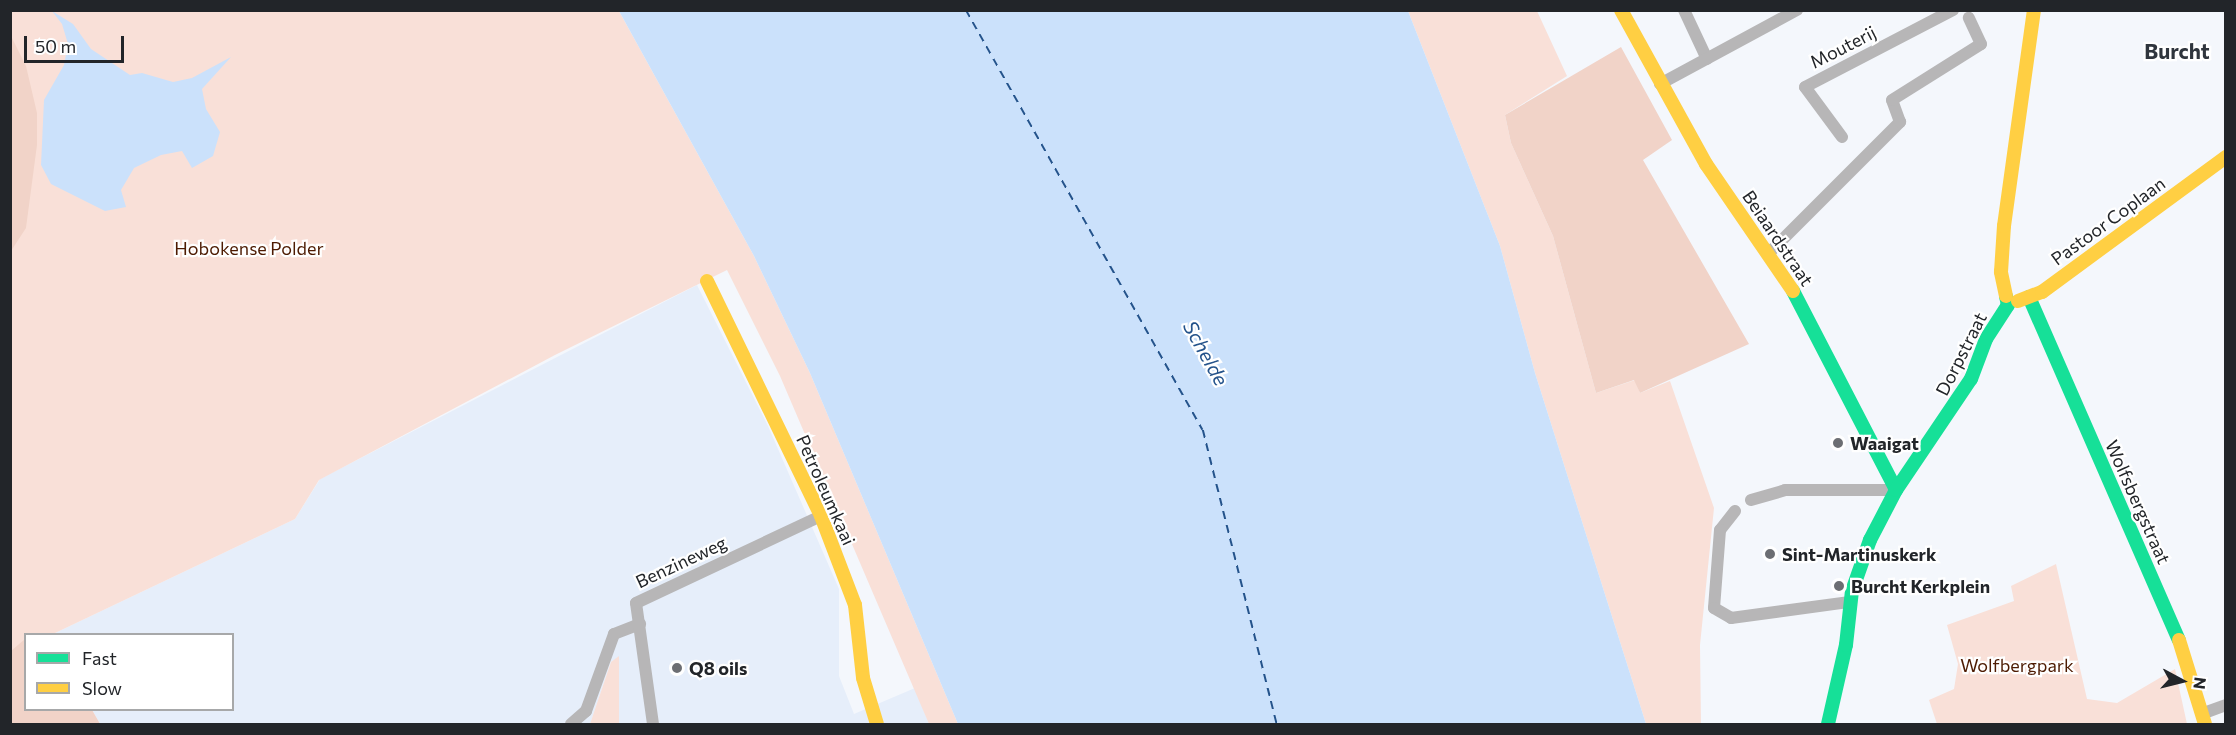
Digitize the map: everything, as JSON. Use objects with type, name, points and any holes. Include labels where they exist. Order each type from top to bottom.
[{"type":"street","name":"Beiaardstraat","points":[[1621,10],[1706,164],[1809,316],[1896,490]]},
{"type":"street","points":[[1684,10],[1707,59]]},
{"type":"street","points":[[1660,84],[1797,10]]},
{"type":"street","name":"Mouterij","points":[[1842,137],[1805,87],[1953,10]]},
{"type":"street","name":"Dorpstraat","points":[[1828,724],[1846,645],[1850,602],[1870,540],[1896,490],[1971,379],[1986,339],[2008,305],[2001,272],[2004,225],[2034,10]]},
{"type":"street","points":[[1768,254],[1900,122],[1892,99],[1981,44],[1969,18]]},
{"type":"street","name":"Pastoor Coplaan","points":[[2008,305],[2042,292],[2226,157]]},
{"type":"street","name":"Petroleumkaai","points":[[707,281],[821,516],[855,604],[863,678],[877,724]]},
{"type":"street","name":"Wolfsbergstraat","points":[[2029,297],[2169,618],[2204,719]]},
{"type":"street","points":[[1751,500],[1785,490],[1896,490]]},
{"type":"street","points":[[1735,511],[1720,530],[1714,608],[1731,618],[1850,602]]},
{"type":"street","name":"Benzineweg","points":[[653,724],[636,603],[821,516]]},
{"type":"street","points":[[571,724],[586,711],[614,634],[640,624]]},
{"type":"street","points":[[2204,719],[2226,705]]},
{"type":"shaded area","points":[[10,34],[26,66],[37,113],[37,145],[26,228],[11,251]]},
{"type":"shaded area","points":[[1621,47],[1672,140],[1643,160],[1749,344],[1640,393],[1634,380],[1596,393],[1553,236],[1511,143],[1505,115]]},
{"type":"shaded area","points":[[697,285],[768,426],[839,589],[839,676],[854,714],[915,688],[929,724],[619,724],[619,657],[611,662],[590,724],[100,724],[93,711],[234,711],[234,633],[55,633],[295,519],[320,479]]},
{"type":"shaded area","points":[[24,640],[24,711],[93,711],[100,724],[11,724],[11,651]]},
{"type":"green space","name":"Hobokense Polder","points":[[10,11],[619,11],[754,256],[810,373],[958,724],[929,724],[780,376],[727,270],[555,355],[319,480],[295,519],[55,633],[24,633],[24,711],[93,711],[100,724],[11,724]]},
{"type":"green space","points":[[1408,11],[1537,11],[1567,76],[1505,115],[1511,143],[1553,236],[1596,393],[1635,380],[1640,393],[1670,381],[1714,508],[1700,645],[1701,724],[1646,724],[1535,373],[1500,246]]},
{"type":"green space","name":"Wolfbergpark","points":[[2056,564],[2087,699],[2117,703],[2175,669],[2187,724],[1937,724],[1929,700],[1954,689],[1958,664],[1947,625],[2014,601],[2011,586]]},
{"type":"green space","points":[[619,656],[619,724],[590,724],[611,662]]},
{"type":"water","points":[[52,11],[73,24],[91,49],[130,75],[142,73],[173,82],[192,78],[231,57],[202,89],[206,109],[220,132],[213,156],[192,168],[182,151],[161,155],[134,168],[121,190],[126,207],[105,211],[51,184],[41,165],[44,100],[64,65],[68,44],[62,24]]},
{"type":"water","name":"Schelde","points":[[619,11],[1408,11],[1500,246],[1535,373],[1646,724],[958,724],[810,373],[754,256]]},
{"type":"ferry route","points":[[966,10],[1203,430],[1277,724]]},
{"type":"traffic: fast","points":[[1793,291],[1896,490]]},
{"type":"traffic: fast","points":[[1828,724],[1846,645],[1852,591],[1870,540],[1896,490],[1971,379],[1986,339],[2008,305],[2006,296]]},
{"type":"traffic: fast","points":[[2029,297],[2179,640]]},
{"type":"traffic: slow","points":[[1621,10],[1706,164],[1793,291]]},
{"type":"traffic: slow","points":[[2006,296],[2001,272],[2004,226],[2034,10]]},
{"type":"traffic: slow","points":[[2018,301],[2042,292],[2226,157]]},
{"type":"traffic: slow","points":[[707,281],[821,516],[855,605],[863,678],[877,724]]},
{"type":"traffic: slow","points":[[2179,640],[2205,724]]},
{"type":"place","name":"Waaigat","points":[[1838,443]]},
{"type":"place","name":"Sint-Martinuskerk","points":[[1770,554]]},
{"type":"place","name":"Burcht Kerkplein","points":[[1839,586]]},
{"type":"place","name":"Q8 oils","points":[[677,668]]},
{"type":"district","name":"Burcht","points":[[2177,51]]}]
